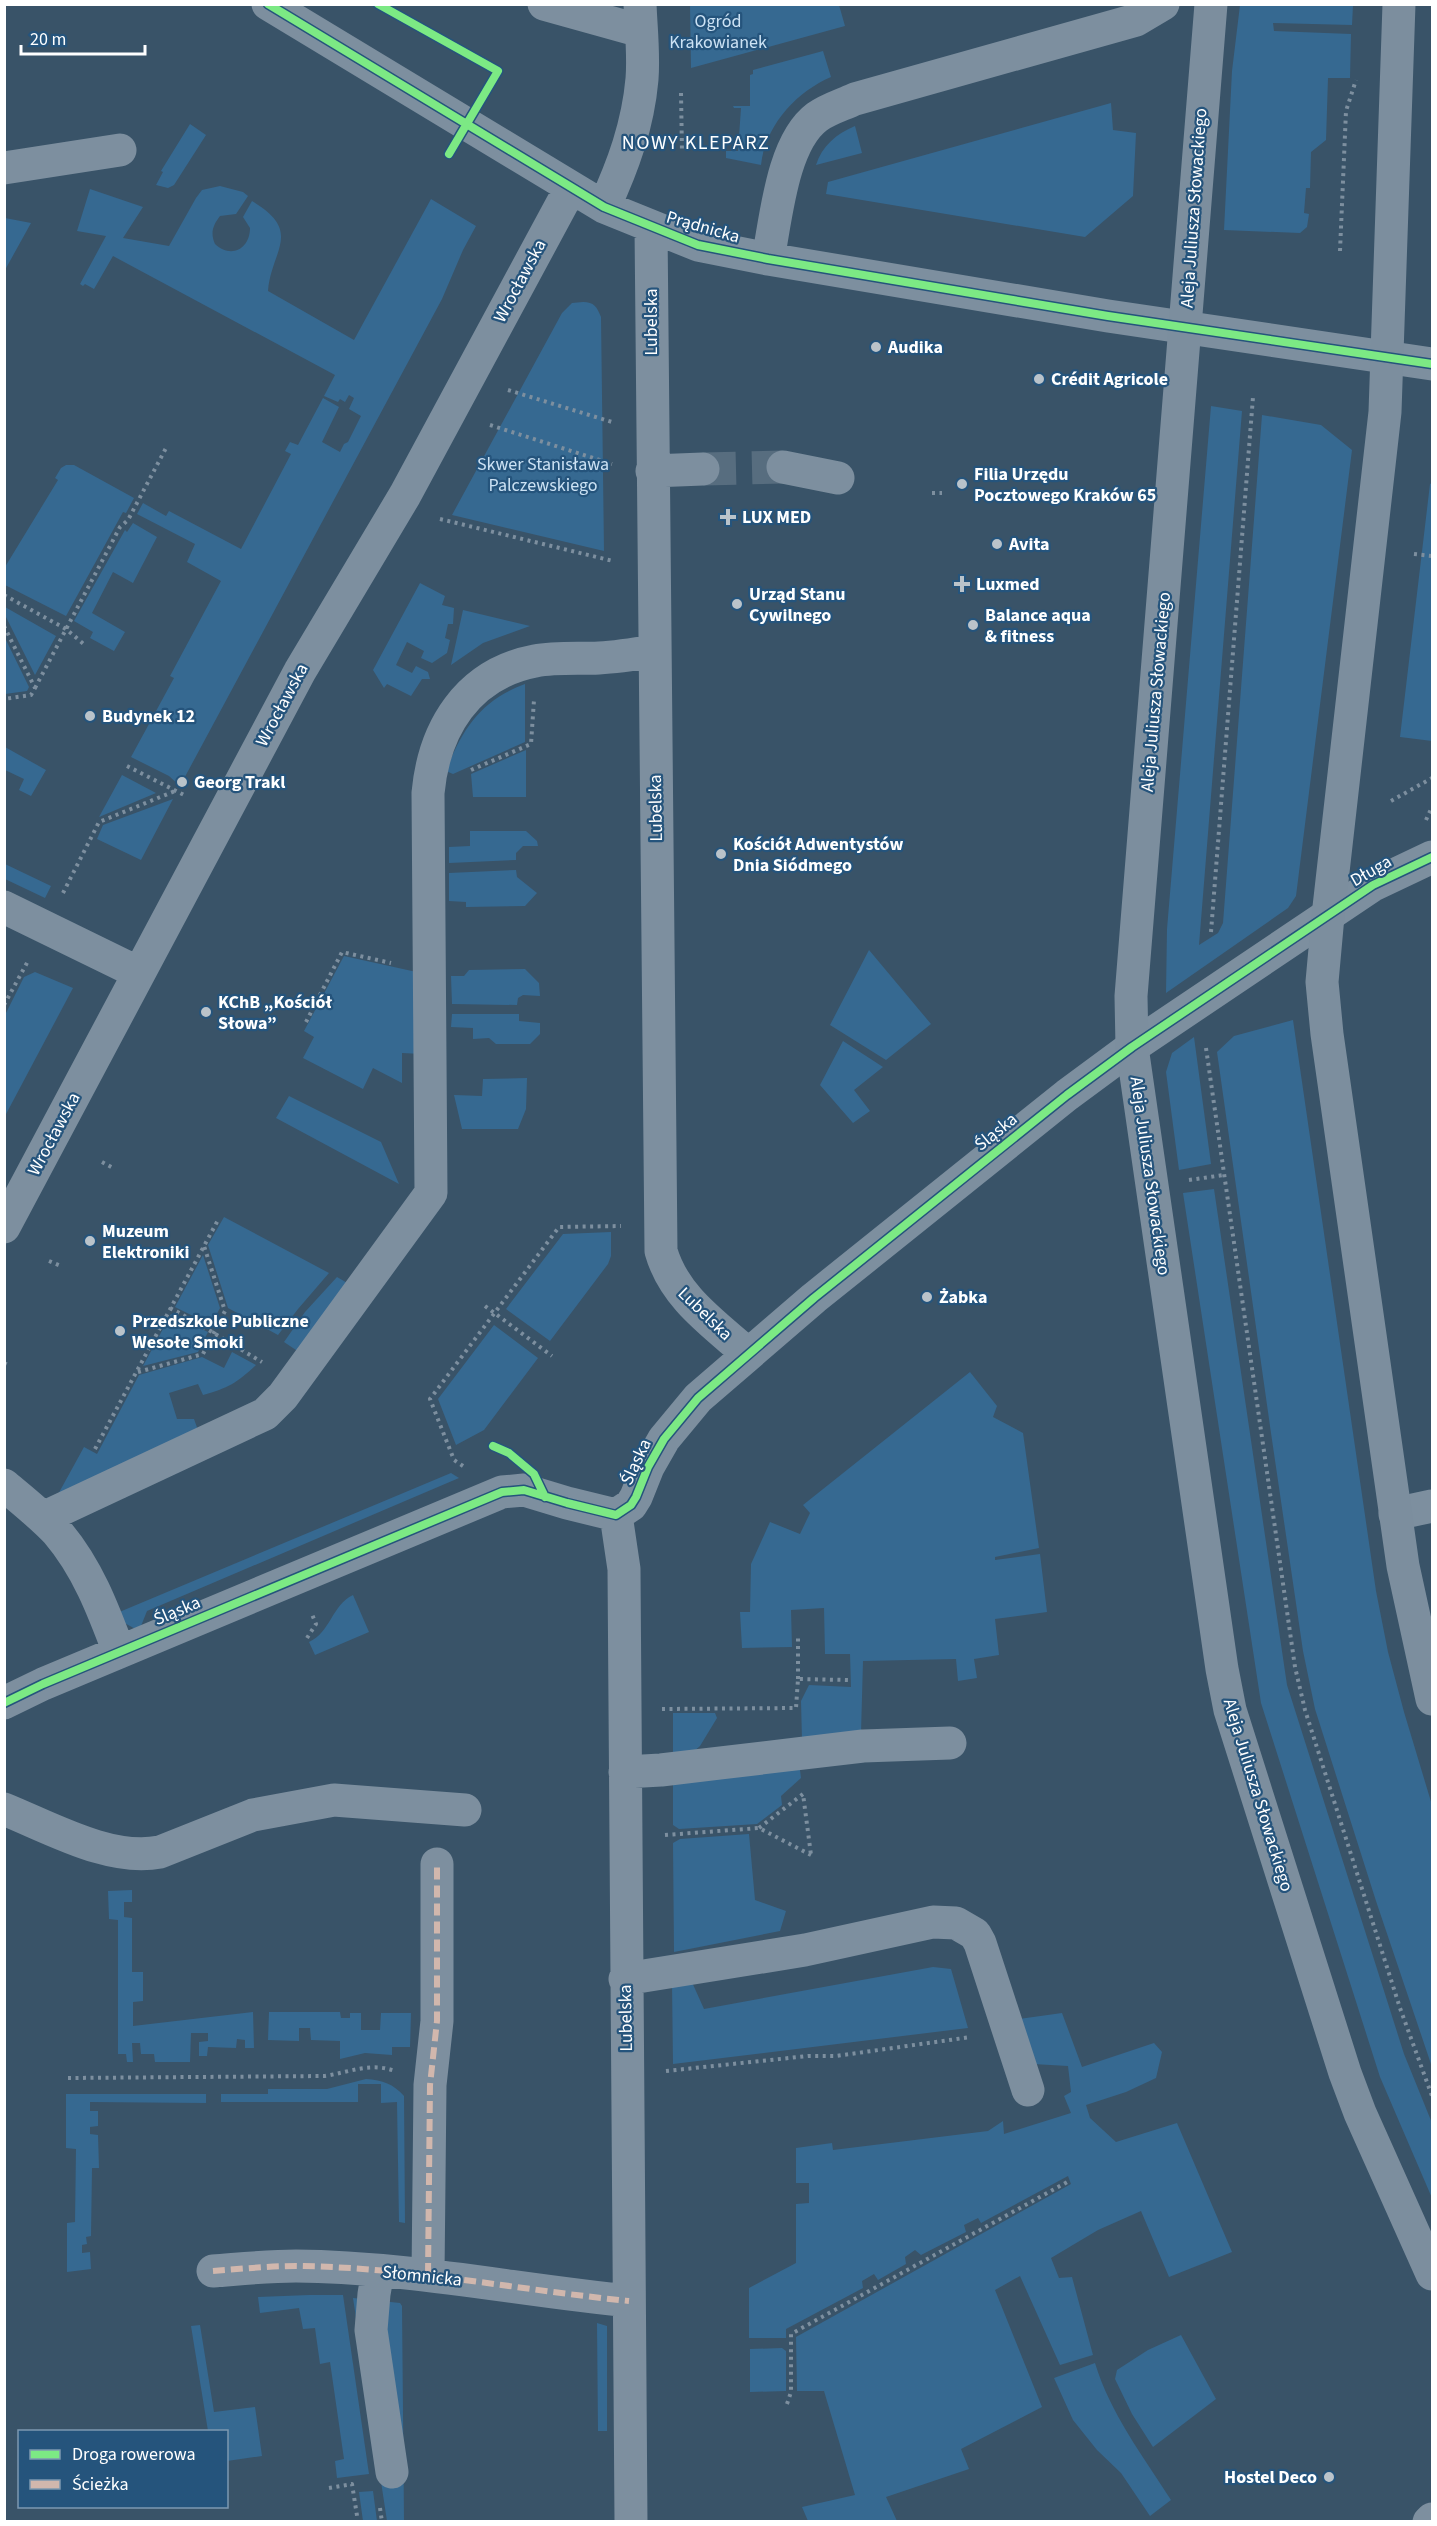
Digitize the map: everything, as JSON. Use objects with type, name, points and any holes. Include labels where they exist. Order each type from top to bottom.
[{"type":"main road","name":"Aleja Juliusza Słowackiego","points":[[1211,4],[1131,996],[1132,1047],[1220,1657],[1230,1710],[1345,2073],[1360,2113],[1432,2274]]},
{"type":"main road","points":[[1399,4],[1383,432],[1328,916],[1323,982],[1324,1004],[1395,1514],[1403,1566],[1432,1699]]},
{"type":"street","points":[[544,4],[641,18],[642,77],[633,134],[622,169],[604,207]]},
{"type":"street","points":[[768,259],[792,153],[802,133],[817,117],[855,99],[1136,20],[1163,4]]},
{"type":"street","name":"Prądnicka","points":[[281,8],[570,189],[604,207],[698,245],[768,259],[1185,328],[1387,357]]},
{"type":"street","points":[[4,168],[120,150]]},
{"type":"street","name":"Wrocławska","points":[[4,1227],[300,671],[405,495],[570,189]]},
{"type":"street","name":"Lubelska","points":[[651,227],[661,1251],[667,1271],[682,1294],[748,1354]]},
{"type":"street","points":[[1387,357],[1432,364]]},
{"type":"street","points":[[783,467],[838,478]]},
{"type":"street","points":[[652,471],[703,469]]},
{"type":"street","points":[[43,1518],[265,1414],[294,1381],[431,1193],[429,778],[436,748],[459,706],[488,682],[520,665],[546,660],[614,657],[654,651]]},
{"type":"street","name":"Długa","points":[[1132,1047],[1373,885],[1432,857]]},
{"type":"street","points":[[4,908],[139,973]]},
{"type":"street","name":"Śląska","points":[[4,1703],[119,1652],[502,1492],[524,1490],[616,1515],[631,1505],[656,1452],[675,1424],[698,1398],[748,1354],[1067,1095],[1132,1047]]},
{"type":"street","points":[[4,1485],[57,1533],[86,1574],[96,1592],[119,1652]]},
{"type":"street","points":[[1395,1514],[1432,1506]]},
{"type":"street","name":"Lubelska","points":[[616,1515],[624,1569],[630,2522]]},
{"type":"street","points":[[625,1772],[661,1770],[863,1746],[950,1743]]},
{"type":"street","points":[[4,1809],[116,1852],[146,1855],[160,1852],[253,1815],[334,1800],[465,1810]]},
{"type":"street","points":[[428,2275],[430,2085],[437,2021],[436,1864]]},
{"type":"street","points":[[625,1979],[805,1950],[946,1920],[967,1927],[980,1942],[1028,2090]]},
{"type":"street","name":"Słomnicka","points":[[213,2271],[295,2266],[378,2271],[428,2275],[629,2301]]},
{"type":"street","points":[[378,2271],[371,2330],[392,2472]]},
{"type":"path","points":[[1340,251],[1346,111],[1357,78]]},
{"type":"path","points":[[508,390],[612,422]]},
{"type":"path","points":[[1211,932],[1253,397]]},
{"type":"path","points":[[490,426],[612,464]]},
{"type":"path","points":[[4,699],[31,695],[120,527],[128,520],[166,448]]},
{"type":"path","points":[[932,494],[942,493]]},
{"type":"path","points":[[440,519],[614,561]]},
{"type":"path","points":[[1413,554],[1432,556]]},
{"type":"path","points":[[4,595],[66,628],[86,646]]},
{"type":"path","points":[[4,626],[34,689],[39,694]]},
{"type":"path","points":[[461,775],[531,744],[534,697]]},
{"type":"path","points":[[127,766],[184,795]]},
{"type":"path","points":[[1391,801],[1432,778]]},
{"type":"path","points":[[59,900],[99,822],[175,790]]},
{"type":"path","points":[[306,1022],[342,952],[430,971]]},
{"type":"path","points":[[4,1005],[31,955]]},
{"type":"path","points":[[1206,1048],[1294,1667],[1305,1710],[1396,1997],[1432,2096]]},
{"type":"path","points":[[102,1162],[113,1168]]},
{"type":"path","points":[[1181,1182],[1224,1175]]},
{"type":"path","points":[[95,1449],[218,1220]]},
{"type":"path","points":[[468,1469],[454,1460],[430,1399],[560,1227],[621,1226]]},
{"type":"path","points":[[136,1372],[203,1354],[225,1311],[204,1245]]},
{"type":"path","points":[[49,1261],[61,1266]]},
{"type":"path","points":[[485,1306],[552,1356]]},
{"type":"path","points":[[170,1308],[294,1381]]},
{"type":"path","points":[[307,1638],[316,1624],[314,1619]]},
{"type":"path","points":[[662,1708],[796,1708],[798,1635]]},
{"type":"path","points":[[798,1678],[848,1680]]},
{"type":"path","points":[[661,1835],[759,1828],[811,1855],[803,1794],[759,1828]]},
{"type":"path","points":[[662,2072],[808,2056],[836,2056],[1009,2032]]},
{"type":"path","points":[[68,2078],[325,2076],[356,2068],[374,2067],[387,2068],[430,2085]]},
{"type":"path","points":[[787,2404],[791,2392],[791,2334],[1069,2181]]},
{"type":"path","points":[[329,2488],[352,2484],[358,2522]]},
{"type":"green space","name":"Ogród Krakowianek","points":[[690,5],[839,5],[845,26],[691,68]]},
{"type":"green space","points":[[1240,5],[1353,5],[1352,25],[1273,23],[1274,31],[1351,34],[1350,78],[1328,78],[1326,140],[1311,152],[1310,188],[1306,188],[1304,213],[1309,214],[1307,227],[1300,233],[1224,230],[1232,71]]},
{"type":"green space","points":[[823,51],[831,77],[818,83],[784,112],[769,137],[761,165],[726,158],[726,151],[738,151],[741,108],[733,106],[750,106],[750,75],[753,74],[753,70]]},
{"type":"green space","points":[[1111,103],[1113,130],[1136,133],[1133,196],[1085,237],[826,194],[828,182]]},
{"type":"green space","points":[[190,124],[206,135],[174,185],[168,188],[156,185],[163,172],[161,171]]},
{"type":"green space","points":[[855,126],[862,153],[816,165],[822,152],[831,141]]},
{"type":"green space","points":[[220,186],[243,192],[248,196],[236,214],[220,216],[214,226],[215,244],[227,251],[243,246],[247,241],[250,228],[243,217],[252,201],[268,212],[277,222],[281,232],[281,242],[268,291],[354,340],[431,199],[476,226],[442,299],[180,786],[169,776],[131,757],[174,678],[170,676],[221,581],[187,562],[195,544],[137,514],[143,503],[166,516],[169,511],[241,549],[291,454],[285,451],[290,442],[298,445],[323,398],[339,407],[322,442],[340,452],[344,444],[348,442],[361,416],[349,409],[354,398],[349,395],[345,402],[340,399],[338,402],[324,396],[335,375],[113,256],[94,289],[80,284],[106,236],[77,231],[90,189],[143,207],[123,238],[169,246],[202,190]]},
{"type":"green space","points":[[5,218],[31,223],[5,270],[4,269]]},
{"type":"green space","name":"Skwer Stanisława Palczewskiego","points":[[583,302],[595,306],[601,317],[604,551],[452,515],[562,313],[572,303]]},
{"type":"green space","points":[[1211,406],[1242,411],[1199,945],[1218,933],[1223,923],[1262,415],[1321,425],[1352,450],[1296,896],[1288,908],[1166,993],[1167,929]]},
{"type":"green space","points":[[74,465],[134,498],[126,513],[123,512],[66,616],[5,585],[5,567],[58,480],[55,478],[61,468]]},
{"type":"green space","points":[[1432,483],[1432,741],[1400,737],[1430,484]]},
{"type":"green space","points":[[133,523],[157,537],[133,583],[113,572],[92,613],[125,632],[114,651],[90,638],[93,632],[74,621],[125,530],[127,532]]},
{"type":"green space","points":[[420,583],[445,596],[442,605],[454,608],[453,624],[448,624],[445,638],[450,640],[447,653],[432,663],[421,658],[424,651],[407,642],[396,665],[412,673],[416,666],[428,672],[430,679],[422,679],[411,696],[387,684],[384,688],[373,670]]},
{"type":"green space","points":[[5,607],[56,636],[35,675],[5,615]]},
{"type":"green space","points":[[463,610],[530,626],[483,643],[451,665]]},
{"type":"green space","points":[[5,638],[29,687],[27,691],[5,694]]},
{"type":"green space","points":[[525,684],[525,742],[453,774],[446,771],[466,729],[475,718],[496,698]]},
{"type":"green space","points":[[5,747],[46,770],[31,796],[19,790],[24,779],[5,770]]},
{"type":"green space","points":[[526,750],[526,797],[473,797],[471,774]]},
{"type":"green space","points":[[122,775],[156,793],[99,817]]},
{"type":"green space","points":[[173,799],[141,860],[97,839],[103,825]]},
{"type":"green space","points":[[470,831],[526,831],[537,841],[538,846],[523,846],[516,853],[516,860],[449,863],[449,847],[470,846]]},
{"type":"green space","points":[[5,864],[51,886],[45,898],[5,879]]},
{"type":"green space","points":[[516,870],[517,877],[537,893],[525,906],[466,907],[466,902],[449,901],[449,873]]},
{"type":"green space","points":[[869,950],[931,1024],[886,1060],[830,1025]]},
{"type":"green space","points":[[344,956],[421,973],[422,1054],[402,1053],[402,1083],[373,1068],[363,1089],[303,1058],[314,1037],[304,1031]]},
{"type":"green space","points":[[525,969],[539,983],[540,996],[523,995],[518,998],[517,1005],[452,1004],[451,976],[464,976],[469,970]]},
{"type":"green space","points":[[35,972],[73,988],[5,1116],[5,1015],[24,977]]},
{"type":"green space","points":[[452,1014],[519,1014],[519,1021],[540,1023],[540,1034],[530,1044],[496,1044],[489,1038],[473,1039],[473,1028],[451,1027]]},
{"type":"green space","points":[[1293,1020],[1376,1591],[1388,1652],[1432,1805],[1432,2067],[1315,1709],[1303,1651],[1217,1052],[1234,1036]]},
{"type":"green space","points":[[1194,1037],[1211,1164],[1179,1170],[1166,1072],[1172,1053]]},
{"type":"green space","points":[[843,1041],[883,1067],[854,1090],[870,1111],[853,1123],[820,1085]]},
{"type":"green space","points":[[527,1078],[526,1109],[518,1129],[462,1129],[454,1095],[482,1096],[483,1079]]},
{"type":"green space","points":[[289,1096],[381,1142],[399,1184],[276,1118]]},
{"type":"green space","points":[[1214,1189],[1287,1685],[1404,2054],[1432,2123],[1432,2198],[1380,2077],[1261,1703],[1183,1193]]},
{"type":"green space","points":[[224,1217],[329,1273],[278,1335],[228,1308],[208,1245]]},
{"type":"green space","points":[[611,1232],[611,1256],[608,1264],[550,1341],[506,1309],[563,1234]]},
{"type":"green space","points":[[203,1255],[220,1308],[211,1325],[175,1307]]},
{"type":"green space","points":[[337,1277],[349,1284],[299,1352],[284,1342],[305,1312]]},
{"type":"green space","points":[[171,1314],[208,1332],[198,1352],[143,1366]]},
{"type":"green space","points":[[494,1325],[538,1358],[484,1430],[456,1445],[438,1399]]},
{"type":"green space","points":[[232,1352],[256,1365],[232,1384],[203,1395],[198,1384],[169,1393],[177,1419],[194,1419],[199,1433],[56,1498],[84,1447],[97,1454],[139,1375],[202,1357],[224,1368]]},
{"type":"green space","points":[[970,1372],[997,1406],[993,1417],[1023,1433],[1039,1548],[995,1557],[995,1560],[1040,1554],[1047,1612],[995,1619],[999,1655],[974,1659],[977,1678],[958,1681],[956,1659],[863,1661],[861,1733],[802,1740],[801,1701],[809,1685],[851,1687],[850,1654],[825,1654],[824,1608],[791,1610],[792,1647],[742,1648],[740,1612],[750,1612],[751,1564],[770,1522],[800,1534],[810,1513],[803,1505]]},
{"type":"green space","points":[[451,1473],[459,1478],[147,1611],[139,1631],[121,1621],[117,1613]]},
{"type":"green space","points":[[353,1595],[369,1632],[315,1655],[309,1642],[322,1632],[340,1605]]},
{"type":"green space","points":[[673,1713],[715,1713],[717,1718],[700,1746],[691,1754],[673,1756]]},
{"type":"green space","points":[[799,1762],[801,1778],[781,1796],[782,1805],[757,1824],[679,1829],[673,1825],[673,1780]]},
{"type":"green space","points":[[749,1834],[755,1900],[786,1911],[780,1931],[674,1952],[673,1843],[680,1839]]},
{"type":"green space","points":[[132,1890],[132,1902],[124,1902],[124,1917],[132,1918],[132,1972],[143,1972],[143,2001],[133,2002],[133,2026],[253,2012],[254,2048],[245,2048],[245,2040],[237,2039],[236,2048],[208,2047],[207,2056],[199,2056],[199,2042],[208,2041],[208,2033],[191,2033],[190,2062],[155,2062],[154,2054],[141,2054],[140,2043],[132,2043],[133,2062],[127,2062],[126,2054],[118,2054],[118,1920],[109,1919],[108,1891]]},
{"type":"green space","points":[[933,1967],[951,1969],[968,2028],[673,2064],[672,1981],[691,1980],[704,2009]]},
{"type":"green space","points":[[269,2012],[340,2012],[341,2018],[350,2018],[350,2013],[361,2013],[361,2030],[380,2030],[381,2013],[411,2013],[410,2047],[392,2047],[392,2055],[365,2053],[340,2059],[340,2041],[311,2040],[310,2028],[299,2028],[299,2041],[268,2040]]},
{"type":"green space","points":[[1062,2013],[1082,2067],[1154,2043],[1162,2052],[1156,2078],[1126,2092],[1086,2105],[1090,2118],[1116,2142],[1177,2123],[1232,2252],[1169,2277],[1141,2211],[1098,2230],[1051,2258],[1059,2278],[1072,2277],[1093,2355],[1060,2365],[1020,2276],[995,2290],[1042,2407],[961,2449],[969,2469],[886,2497],[897,2521],[808,2521],[802,2507],[855,2495],[824,2391],[797,2391],[796,2337],[1071,2184],[1068,2176],[981,2223],[978,2218],[964,2225],[966,2232],[921,2255],[915,2250],[905,2257],[906,2264],[878,2280],[874,2274],[862,2281],[863,2288],[786,2329],[786,2338],[749,2338],[749,2288],[796,2263],[796,2204],[809,2203],[809,2183],[796,2183],[796,2148],[832,2143],[833,2150],[988,2131],[1003,2121],[1004,2134],[1071,2113],[1064,2096],[1071,2092],[1068,2066],[1033,2064],[1019,2019]]},
{"type":"green space","points":[[366,2079],[387,2083],[404,2096],[405,2223],[399,2222],[397,2102],[381,2103],[381,2084],[358,2084],[358,2102],[221,2102],[221,2094],[268,2094],[268,2089],[327,2089]]},
{"type":"green space","points":[[66,2094],[206,2094],[206,2103],[90,2102],[90,2111],[98,2111],[98,2126],[90,2127],[90,2134],[98,2135],[99,2168],[92,2168],[91,2236],[86,2237],[87,2244],[82,2245],[82,2253],[90,2252],[91,2269],[67,2272],[67,2223],[75,2222],[76,2149],[66,2148]]},
{"type":"green space","points":[[343,2295],[369,2474],[337,2478],[335,2461],[344,2459],[330,2362],[320,2364],[315,2328],[303,2329],[299,2308],[260,2313],[258,2297]]},
{"type":"green space","points":[[353,2298],[400,2303],[402,2306],[404,2521],[387,2521]]},
{"type":"green space","points":[[597,2323],[607,2326],[607,2431],[598,2431]]},
{"type":"green space","points":[[200,2325],[214,2412],[255,2407],[262,2456],[228,2461],[228,2430],[208,2430],[191,2326]]},
{"type":"green space","points":[[1181,2335],[1216,2399],[1153,2447],[1132,2414],[1115,2379],[1117,2370],[1148,2350]]},
{"type":"green space","points":[[782,2348],[786,2351],[786,2391],[750,2392],[750,2349]]},
{"type":"green space","points":[[1095,2363],[1118,2417],[1171,2500],[1150,2516],[1121,2473],[1097,2450],[1073,2420],[1054,2378]]},
{"type":"green space","points":[[373,2491],[377,2521],[363,2521],[359,2492]]},
{"type":"tunnel","points":[[703,469],[783,467]]},
{"type":"marked path","points":[[428,2275],[430,2085],[437,2021],[437,1864]]},
{"type":"marked path","points":[[213,2271],[296,2266],[380,2270],[629,2301]]},
{"type":"cycle path","points":[[268,4],[604,207],[698,245],[768,259],[1108,316],[1432,364]]},
{"type":"cycle path","points":[[378,4],[498,71],[449,154]]},
{"type":"cycle path","points":[[4,1703],[43,1684],[502,1492],[524,1490],[616,1515],[631,1505],[664,1439],[698,1398],[814,1298],[1067,1095],[1132,1047],[1373,885],[1432,857]]},
{"type":"cycle path","points":[[493,1446],[509,1453],[534,1474],[545,1497]]},
{"type":"place","name":"Audika","points":[[876,347]]},
{"type":"place","name":"Crédit Agricole","points":[[1039,379]]},
{"type":"place","name":"Filia Urzędu Pocztowego Kraków 65","points":[[962,484]]},
{"type":"place","name":"LUX MED","points":[[728,517]]},
{"type":"place","name":"Avita","points":[[997,544]]},
{"type":"place","name":"Luxmed","points":[[962,584]]},
{"type":"place","name":"Urząd Stanu Cywilnego","points":[[737,604]]},
{"type":"place","name":"Balance aqua & fitness","points":[[973,625]]},
{"type":"place","name":"Budynek 12","points":[[90,716]]},
{"type":"place","name":"Georg Trakl","points":[[182,782]]},
{"type":"place","name":"Kościół Adwentystów Dnia Siódmego","points":[[721,854]]},
{"type":"place","name":"KChB „Kościół Słowa”","points":[[206,1012]]},
{"type":"place","name":"Muzeum Elektroniki","points":[[90,1241]]},
{"type":"place","name":"Żabka","points":[[927,1297]]},
{"type":"place","name":"Przedszkole Publiczne Wesołe Smoki","points":[[120,1331]]},
{"type":"place","name":"Hostel Deco","points":[[1329,2477]]},
{"type":"district","name":"NOWY KLEPARZ","points":[[696,143]]}]
